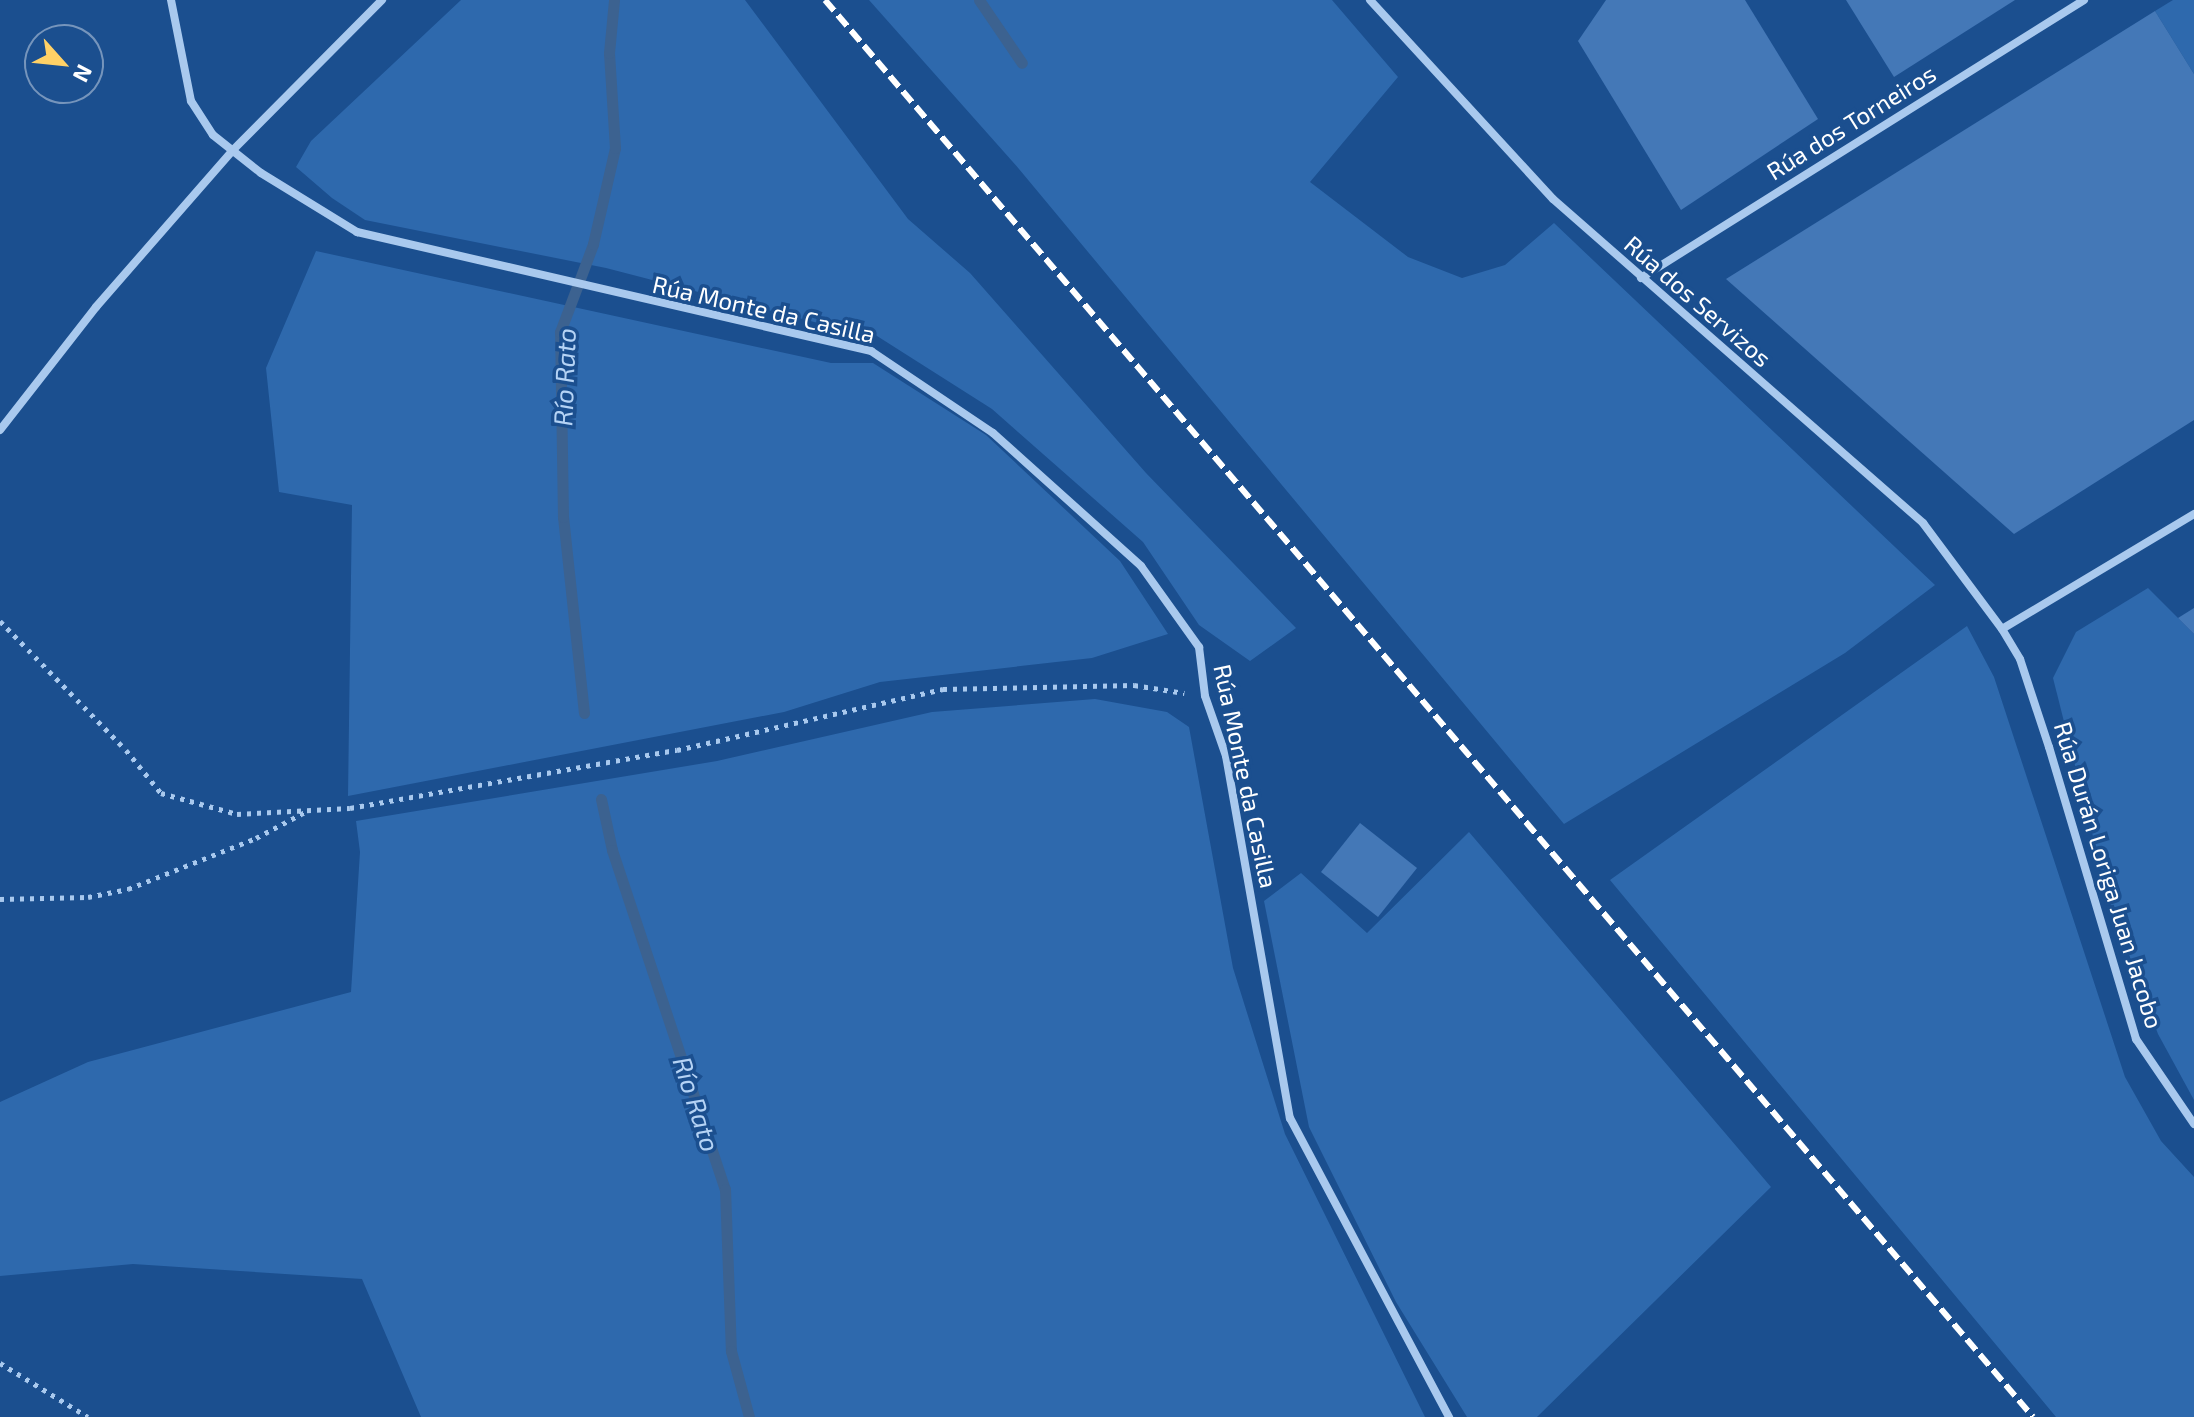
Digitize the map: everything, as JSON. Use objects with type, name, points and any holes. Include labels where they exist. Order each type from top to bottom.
[{"type":"street","name":"Rúa Monte da Casilla","points":[[171,0],[191,101],[213,135],[232,151],[357,232],[871,351],[993,433],[1141,566],[1199,647],[1205,696],[1226,756],[1290,1118],[1449,1417]]},
{"type":"street","points":[[0,430],[96,307],[232,151],[382,0]]},
{"type":"street","name":"Rúa dos Servizos","points":[[1370,0],[1512,158],[1641,278],[1923,523],[2002,629]]},
{"type":"street","name":"Rúa dos Torneiros","points":[[1641,278],[2084,0]]},
{"type":"street","points":[[2002,629],[2194,514]]},
{"type":"street","name":"Rúa Durán Loriga Juan Jacobo","points":[[2002,629],[2020,659],[2044,732],[2136,1039],[2194,1124]]},
{"type":"path","points":[[0,621],[126,750],[161,793],[237,814],[350,808],[677,750],[943,689],[1134,685],[1205,696]]},
{"type":"path","points":[[0,899],[88,897],[128,889],[256,838],[312,809]]},
{"type":"path","points":[[0,1363],[88,1417]]},
{"type":"shaded area","points":[[461,0],[745,0],[908,219],[970,273],[1146,473],[1296,628],[1250,661],[1199,625],[1143,542],[992,409],[866,329],[822,324],[606,268],[365,220],[332,198],[296,167],[311,141]]},
{"type":"shaded area","points":[[869,0],[1332,0],[1398,77],[1310,182],[1408,257],[1462,278],[1505,265],[1554,223],[1935,585],[1845,653],[1564,824],[1019,169]]},
{"type":"shaded area","points":[[2173,0],[2194,0],[2194,74],[2155,11]]},
{"type":"shaded area","points":[[316,251],[831,363],[873,363],[986,435],[1120,561],[1168,634],[1092,658],[880,682],[784,712],[348,796],[352,505],[279,492],[266,368]]},
{"type":"shaded area","points":[[2148,588],[2194,634],[2194,1100],[2158,1034],[2109,900],[2053,678],[2076,632]]},
{"type":"shaded area","points":[[1967,626],[1994,677],[2125,1077],[2161,1141],[2194,1177],[2194,1417],[2056,1417],[1610,880]]},
{"type":"shaded area","points":[[1095,699],[1167,712],[1189,727],[1233,968],[1285,1134],[1425,1417],[421,1417],[362,1279],[133,1264],[0,1276],[0,1102],[88,1062],[351,992],[360,852],[356,821],[717,761],[932,712]]},
{"type":"shaded area","points":[[1469,832],[1771,1187],[1537,1417],[1467,1417],[1396,1302],[1309,1127],[1264,901],[1301,873],[1367,933]]},
{"type":"building","points":[[1606,0],[1745,0],[1818,119],[1681,210],[1578,41]]},
{"type":"building","points":[[1846,0],[2015,0],[1894,77]]},
{"type":"building","points":[[2155,11],[2194,74],[2194,420],[2014,534],[1726,279]]},
{"type":"building","points":[[2194,608],[2194,634],[2178,618]]},
{"type":"building","points":[[1360,823],[1417,868],[1378,917],[1321,872]]},
{"type":"waterway","name":"Río Rato","points":[[584,713],[563,517],[560,332],[593,244],[615,148],[609,53],[614,0]]},
{"type":"waterway","points":[[979,0],[1022,63]]},
{"type":"waterway","name":"Río Rato","points":[[601,799],[612,850],[725,1189],[731,1351],[749,1417]]},
{"type":"railway","points":[[825,0],[2033,1417]]}]
